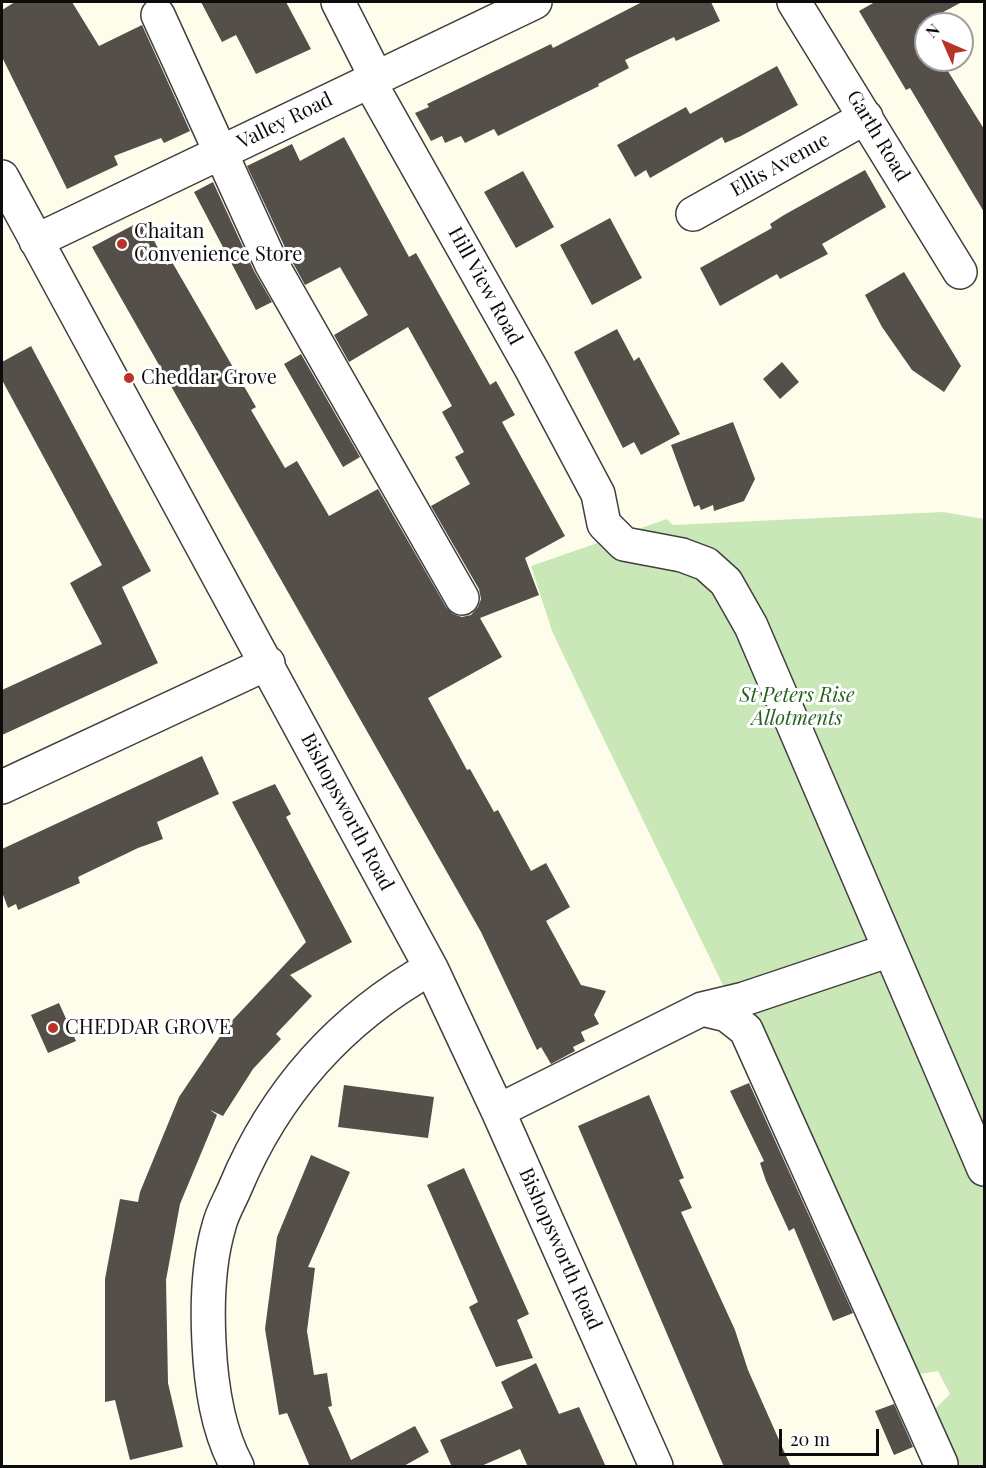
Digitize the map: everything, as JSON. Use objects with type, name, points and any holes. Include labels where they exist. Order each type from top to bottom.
[{"type":"street","name":"Hill View Road","points":[[338,2],[373,79],[598,494],[604,524],[624,544],[682,555],[706,564],[726,582],[751,626],[984,1169]]},
{"type":"street","name":"Valley Road","points":[[36,241],[535,2]]},
{"type":"street","name":"Garth Road","points":[[794,2],[960,272]]},
{"type":"street","points":[[158,15],[271,263],[462,598]]},
{"type":"street","name":"Ellis Avenue","points":[[693,214],[866,117]]},
{"type":"street","name":"Bishopsworth Road","points":[[2,177],[268,663],[430,968],[498,1111],[656,1467]]},
{"type":"street","points":[[2,787],[268,663]]},
{"type":"street","points":[[498,1111],[702,1009],[744,999],[890,950]]},
{"type":"street","points":[[237,1467],[218,1415],[211,1381],[207,1299],[219,1226],[252,1148],[283,1096],[345,1028],[403,983],[430,968]]},
{"type":"street","points":[[702,1009],[727,1015],[746,1030],[924,1392],[941,1464]]},
{"type":"green space","name":"St Peters Rise Allotments","points":[[943,512],[984,519],[984,1466],[952,1466],[931,1413],[950,1394],[938,1371],[920,1374],[908,1367],[552,631],[531,566],[667,519],[673,525]]},
{"type":"building","points":[[15,2],[72,2],[99,46],[142,25],[190,131],[164,143],[161,138],[114,156],[118,165],[67,189],[2,57],[2,10]]},
{"type":"building","points":[[201,2],[286,2],[311,49],[256,74],[236,35],[222,42]]},
{"type":"building","points":[[642,2],[711,2],[720,21],[676,41],[674,37],[625,60],[629,68],[598,84],[599,86],[498,136],[494,129],[465,143],[461,136],[445,143],[442,136],[431,141],[415,113],[429,107],[427,104],[551,44],[553,48]]},
{"type":"building","points":[[875,2],[962,2],[943,12],[914,12],[914,72],[948,72],[984,129],[984,212],[910,88],[906,90],[859,11]]},
{"type":"building","points":[[777,66],[798,105],[725,143],[722,137],[650,178],[646,170],[635,177],[617,145],[686,107],[690,114]]},
{"type":"building","points":[[344,137],[409,257],[416,253],[490,385],[496,381],[515,415],[502,422],[565,536],[525,558],[539,595],[480,618],[502,657],[428,698],[467,770],[470,769],[494,812],[498,810],[531,871],[546,863],[570,907],[546,921],[581,985],[606,991],[594,1015],[599,1024],[581,1032],[585,1041],[573,1047],[575,1051],[551,1064],[541,1047],[537,1050],[481,932],[92,247],[143,220],[167,265],[172,262],[256,407],[251,410],[285,468],[297,461],[329,516],[378,489],[446,607],[453,614],[462,617],[471,615],[481,599],[479,589],[431,506],[470,484],[455,457],[464,452],[442,412],[452,406],[408,327],[349,362],[334,335],[368,315],[340,267],[305,285],[247,166],[292,144],[300,161]]},
{"type":"building","points":[[865,170],[886,207],[822,244],[828,254],[780,279],[777,274],[720,306],[700,268],[772,228],[770,224],[784,215]]},
{"type":"building","points":[[523,171],[554,227],[516,248],[484,192]]},
{"type":"building","points":[[213,182],[254,271],[272,302],[256,310],[194,192]]},
{"type":"building","points":[[610,218],[642,278],[592,305],[560,245]]},
{"type":"building","points":[[904,272],[961,366],[944,392],[912,370],[882,327],[865,295]]},
{"type":"building","points":[[617,329],[634,361],[639,357],[680,434],[641,455],[634,442],[623,448],[574,352]]},
{"type":"building","points":[[31,346],[151,571],[122,587],[158,663],[2,735],[2,690],[102,644],[70,583],[102,565],[2,380],[2,362]]},
{"type":"building","points":[[301,354],[360,457],[343,467],[284,364]]},
{"type":"building","points":[[782,362],[799,382],[780,399],[763,379]]},
{"type":"building","points":[[733,422],[755,479],[744,501],[714,511],[713,505],[701,510],[699,505],[694,507],[671,445]]},
{"type":"building","points":[[202,756],[219,794],[157,822],[163,839],[138,848],[78,877],[80,883],[18,910],[16,904],[8,908],[2,892],[2,849]]},
{"type":"building","points":[[275,784],[291,814],[286,817],[352,942],[290,975],[312,996],[276,1034],[281,1039],[253,1069],[223,1116],[210,1110],[217,1115],[180,1204],[166,1280],[168,1383],[183,1447],[130,1460],[115,1400],[105,1402],[105,1279],[120,1199],[138,1202],[179,1097],[227,1026],[306,942],[232,802]]},
{"type":"building","name":"CHEDDAR GROVE","points":[[59,1003],[76,1041],[48,1053],[31,1015]]},
{"type":"building","points":[[749,1083],[853,1313],[833,1321],[794,1228],[789,1231],[766,1181],[760,1163],[764,1161],[730,1091]]},
{"type":"building","points":[[344,1085],[434,1097],[428,1138],[338,1127]]},
{"type":"building","points":[[649,1095],[684,1178],[679,1180],[692,1208],[681,1212],[735,1330],[748,1370],[791,1467],[724,1467],[578,1126]]},
{"type":"building","points":[[311,1155],[350,1172],[308,1267],[315,1268],[307,1331],[314,1375],[327,1373],[332,1406],[328,1407],[351,1460],[415,1426],[429,1452],[402,1467],[310,1467],[287,1413],[279,1415],[265,1329],[277,1237]]},
{"type":"building","points":[[464,1168],[529,1314],[517,1320],[533,1358],[496,1367],[469,1307],[478,1302],[427,1185]]},
{"type":"building","points":[[536,1363],[559,1414],[579,1407],[606,1467],[528,1467],[520,1449],[479,1467],[452,1467],[440,1440],[513,1408],[501,1382]]},
{"type":"building","points":[[894,1404],[913,1447],[894,1455],[875,1411]]},
{"type":"place","name":"Chaitan Convenience Store","points":[[122,244]]},
{"type":"place","name":"Cheddar Grove","points":[[129,378]]},
{"type":"place","name":"CHEDDAR GROVE","points":[[53,1028]]}]
